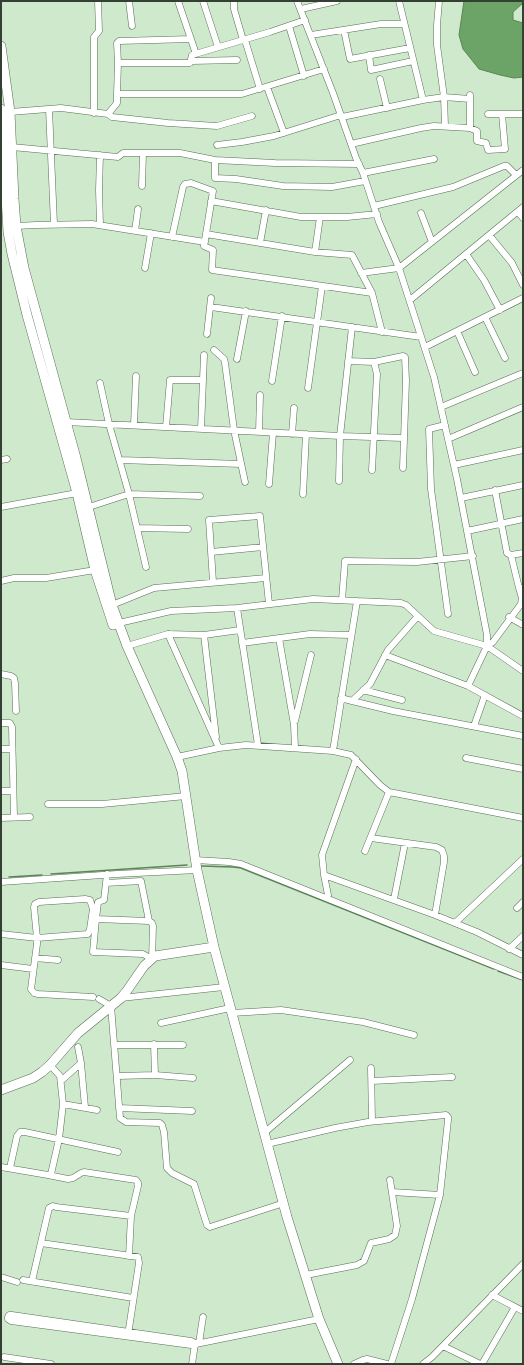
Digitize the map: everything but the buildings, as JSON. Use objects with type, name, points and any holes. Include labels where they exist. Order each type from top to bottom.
[{"type":"main road","points":[[1,46],[10,112],[16,226],[24,268],[89,507],[112,604],[127,646],[182,771],[195,860],[224,987],[267,1144],[319,1319],[338,1364]]},
{"type":"main road","points":[[1,109],[2,156],[8,232],[12,254],[27,315],[77,493],[95,570],[113,625],[184,786]]},
{"type":"main road","points":[[1,1090],[33,1078],[42,1072],[78,1033],[121,998],[144,966],[152,959],[162,955],[214,947]]},
{"type":"street","points":[[94,113],[94,37],[99,31],[98,1]]},
{"type":"street","points":[[129,1],[132,26]]},
{"type":"street","points":[[178,1],[196,54]]},
{"type":"street","points":[[203,1],[218,47]]},
{"type":"street","points":[[234,1],[234,10],[260,89]]},
{"type":"street","points":[[297,1],[342,116],[377,214],[399,268],[434,377],[454,465],[486,621],[487,646],[468,686]]},
{"type":"street","points":[[301,9],[337,1]]},
{"type":"street","points":[[399,1],[423,100]]},
{"type":"street","points":[[439,1],[437,44],[444,97],[445,126]]},
{"type":"street","points":[[118,63],[187,64],[192,60],[192,55],[305,20]]},
{"type":"street","points":[[311,35],[381,24],[404,24]]},
{"type":"street","points":[[289,26],[304,76]]},
{"type":"street","points":[[344,30],[350,59],[410,48]]},
{"type":"street","points":[[108,114],[117,104],[117,43],[120,41],[191,39]]},
{"type":"street","points":[[369,55],[371,70],[413,61]]},
{"type":"street","points":[[192,60],[237,60]]},
{"type":"street","points":[[117,94],[242,94],[324,69]]},
{"type":"street","points":[[380,79],[386,108]]},
{"type":"street","points":[[267,87],[284,133]]},
{"type":"street","points":[[217,145],[257,140],[342,116],[444,97],[470,97],[470,128]]},
{"type":"street","points":[[10,112],[61,108],[108,114],[112,117],[217,126],[252,116]]},
{"type":"street","points":[[49,109],[54,224]]},
{"type":"street","points":[[488,114],[523,114]]},
{"type":"street","points":[[351,144],[421,128],[445,126],[470,128],[477,131],[478,141],[486,142],[488,150],[505,149],[502,114]]},
{"type":"street","points":[[12,146],[118,156],[123,153],[180,153],[215,160],[275,163],[359,164]]},
{"type":"street","points":[[142,186],[144,153]]},
{"type":"street","points":[[100,155],[98,190],[100,225]]},
{"type":"street","points":[[363,174],[434,158]]},
{"type":"street","points":[[215,160],[215,178],[236,179],[284,186],[332,187],[365,181]]},
{"type":"street","points":[[374,206],[453,187],[502,166],[507,166],[516,176]]},
{"type":"street","points":[[361,273],[399,268],[523,170]]},
{"type":"street","points":[[172,237],[183,187],[185,184],[191,183],[213,190],[204,246],[213,250],[212,270],[372,293]]},
{"type":"street","points":[[211,201],[301,217],[347,217],[377,214]]},
{"type":"street","points":[[135,230],[138,209]]},
{"type":"street","points":[[410,300],[520,209],[523,218]]},
{"type":"street","points":[[260,243],[266,210]]},
{"type":"street","points":[[421,213],[432,242]]},
{"type":"street","points":[[315,252],[320,217]]},
{"type":"street","points":[[16,226],[54,224],[100,225],[205,242]]},
{"type":"street","points":[[145,268],[151,233]]},
{"type":"street","points":[[206,234],[315,252],[352,255],[372,293],[382,332]]},
{"type":"street","points":[[489,235],[512,263],[523,285]]},
{"type":"street","points":[[466,254],[484,280],[500,310]]},
{"type":"street","points":[[308,388],[322,286]]},
{"type":"street","points":[[207,334],[211,298]]},
{"type":"street","points":[[425,347],[523,298]]},
{"type":"street","points":[[211,306],[421,337]]},
{"type":"street","points":[[237,359],[246,311]]},
{"type":"street","points":[[272,381],[282,316]]},
{"type":"street","points":[[485,317],[505,358]]},
{"type":"street","points":[[338,481],[340,436],[352,327]]},
{"type":"street","points":[[457,331],[475,372]]},
{"type":"street","points":[[214,350],[224,359],[234,430],[245,482]]},
{"type":"street","points":[[201,429],[204,355]]},
{"type":"street","points":[[348,361],[374,362],[403,356],[405,357],[406,382],[403,468]]},
{"type":"street","points":[[372,470],[376,374],[374,362]]},
{"type":"street","points":[[441,407],[523,373]]},
{"type":"street","points":[[134,425],[136,376]]},
{"type":"street","points":[[166,427],[170,380],[203,380]]},
{"type":"street","points":[[100,383],[109,424],[129,494],[146,566]]},
{"type":"street","points":[[259,432],[260,395]]},
{"type":"street","points":[[448,439],[523,407]]},
{"type":"street","points":[[292,434],[294,408]]},
{"type":"street","points":[[66,422],[292,434],[403,438]]},
{"type":"street","points":[[445,425],[429,429],[431,488],[448,614]]},
{"type":"street","points":[[269,484],[273,432]]},
{"type":"street","points":[[303,494],[306,434]]},
{"type":"street","points":[[454,465],[523,450]]},
{"type":"street","points":[[120,460],[241,464]]},
{"type":"street","points":[[460,498],[523,485]]},
{"type":"street","points":[[487,646],[493,642],[520,604],[522,598],[522,591],[511,555],[508,553],[495,490]]},
{"type":"street","points":[[1,507],[77,493]]},
{"type":"street","points":[[89,507],[129,494],[200,496]]},
{"type":"street","points":[[213,582],[209,520],[260,516],[269,604]]},
{"type":"street","points":[[467,531],[523,519]]},
{"type":"street","points":[[137,528],[188,529]]},
{"type":"street","points":[[211,552],[263,548]]},
{"type":"street","points":[[511,555],[523,553]]},
{"type":"street","points":[[342,600],[345,561],[417,562],[441,561],[473,556]]},
{"type":"street","points":[[1,581],[14,578],[46,578],[95,570]]},
{"type":"street","points":[[112,604],[154,588],[266,578]]},
{"type":"street","points":[[119,623],[171,611],[237,608],[313,599],[401,603],[406,605],[434,631],[487,646],[523,671]]},
{"type":"street","points":[[333,751],[357,601]]},
{"type":"street","points":[[237,608],[258,745]]},
{"type":"street","points":[[352,701],[370,684],[388,650],[418,616]]},
{"type":"street","points":[[510,617],[523,625]]},
{"type":"street","points":[[127,646],[168,634],[204,635],[240,630]]},
{"type":"street","points":[[168,634],[218,746]]},
{"type":"street","points":[[242,643],[310,634],[351,635]]},
{"type":"street","points":[[204,635],[218,746]]},
{"type":"street","points":[[279,638],[294,725],[295,748]]},
{"type":"street","points":[[294,725],[311,655]]},
{"type":"street","points":[[385,655],[468,686],[523,716]]},
{"type":"street","points":[[1,674],[14,678],[16,711]]},
{"type":"street","points":[[363,690],[402,700]]},
{"type":"street","points":[[474,726],[484,695]]},
{"type":"street","points":[[341,698],[393,711],[523,736]]},
{"type":"street","points":[[1,723],[11,724],[14,817]]},
{"type":"street","points":[[177,757],[218,746],[258,745],[333,751],[351,755],[380,785],[389,792],[523,818]]},
{"type":"street","points":[[1,749],[12,749]]},
{"type":"street","points":[[466,758],[523,769]]},
{"type":"street","points":[[328,895],[322,855],[356,759]]},
{"type":"street","points":[[1,791],[14,791]]},
{"type":"street","points":[[365,851],[389,792]]},
{"type":"street","points":[[48,804],[102,804],[186,796]]},
{"type":"street","points":[[1,818],[30,817]]},
{"type":"street","points":[[371,838],[436,847],[442,850],[444,856],[435,915]]},
{"type":"street","points":[[394,899],[405,843]]},
{"type":"street","points":[[455,923],[523,859]]},
{"type":"street","points":[[195,860],[241,864],[523,977]]},
{"type":"street","points":[[1,882],[107,874],[197,870]]},
{"type":"street","points":[[107,874],[104,900],[98,902],[93,952],[144,954],[152,959]]},
{"type":"street","points":[[324,875],[394,899],[455,923],[523,955]]},
{"type":"street","points":[[106,883],[141,881],[149,921],[153,926],[152,959]]},
{"type":"street","points":[[1,934],[36,938],[88,934],[93,909],[90,900],[39,902],[34,907],[36,938],[31,989],[34,993],[96,998],[111,1006],[118,1076],[120,1118],[123,1121],[160,1123],[162,1125],[167,1168],[172,1173],[194,1184],[207,1225],[210,1227],[284,1203]]},
{"type":"street","points":[[517,908],[523,902]]},
{"type":"street","points":[[96,919],[149,921]]},
{"type":"street","points":[[509,949],[523,936]]},
{"type":"street","points":[[35,958],[58,960]]},
{"type":"street","points":[[1,965],[34,969]]},
{"type":"street","points":[[121,998],[224,987]]},
{"type":"street","points":[[161,1023],[231,1011],[281,1010],[363,1022],[414,1035]]},
{"type":"street","points":[[154,1044],[155,1075]]},
{"type":"street","points":[[115,1045],[183,1044]]},
{"type":"street","points":[[78,1046],[85,1107]]},
{"type":"street","points":[[264,1133],[350,1060]]},
{"type":"street","points":[[61,1081],[81,1063]]},
{"type":"street","points":[[48,1175],[51,1174],[53,1170],[59,1139],[63,1104],[61,1081],[57,1072],[50,1065]]},
{"type":"street","points":[[371,1068],[372,1121]]},
{"type":"street","points":[[118,1076],[155,1075],[193,1078]]},
{"type":"street","points":[[372,1081],[452,1077]]},
{"type":"street","points":[[63,1104],[97,1110]]},
{"type":"street","points":[[119,1108],[192,1111]]},
{"type":"street","points":[[267,1144],[372,1121],[444,1115],[448,1117],[440,1195],[414,1292],[390,1364]]},
{"type":"street","points":[[10,1168],[17,1136],[20,1132],[118,1152]]},
{"type":"street","points":[[1,1167],[68,1179],[81,1172],[84,1172],[136,1180],[138,1186],[131,1216],[129,1256]]},
{"type":"street","points":[[306,1275],[357,1265],[364,1261],[371,1243],[393,1238],[397,1226],[390,1180]]},
{"type":"street","points":[[392,1192],[440,1195]]},
{"type":"street","points":[[32,1281],[49,1208],[52,1206],[131,1216]]},
{"type":"street","points":[[41,1243],[138,1257],[139,1260],[128,1335]]},
{"type":"street","points":[[423,1364],[428,1362],[523,1264]]},
{"type":"street","points":[[1,1277],[133,1298]]},
{"type":"street","points":[[492,1295],[523,1311]]},
{"type":"street","points":[[443,1346],[481,1364],[515,1307]]},
{"type":"street","points":[[128,1335],[8,1315],[8,1319],[11,1321],[128,1335],[191,1341],[197,1344],[319,1319]]},
{"type":"street","points":[[192,1364],[203,1317]]},
{"type":"street","points":[[4,1357],[51,1364]]},
{"type":"street","points":[[354,1364],[367,1359],[387,1364]]},
{"type":"shaded area","points":[[464,1],[523,1],[523,3],[513,12],[513,20],[523,23],[523,77],[514,78],[479,69],[463,49],[459,35]]},
{"type":"waterway","points":[[51,874],[187,865]]},
{"type":"waterway","points":[[201,866],[241,868],[494,969]]},
{"type":"waterway","points":[[9,877],[42,875]]},
{"type":"waterway","points":[[498,971],[523,980]]}]
